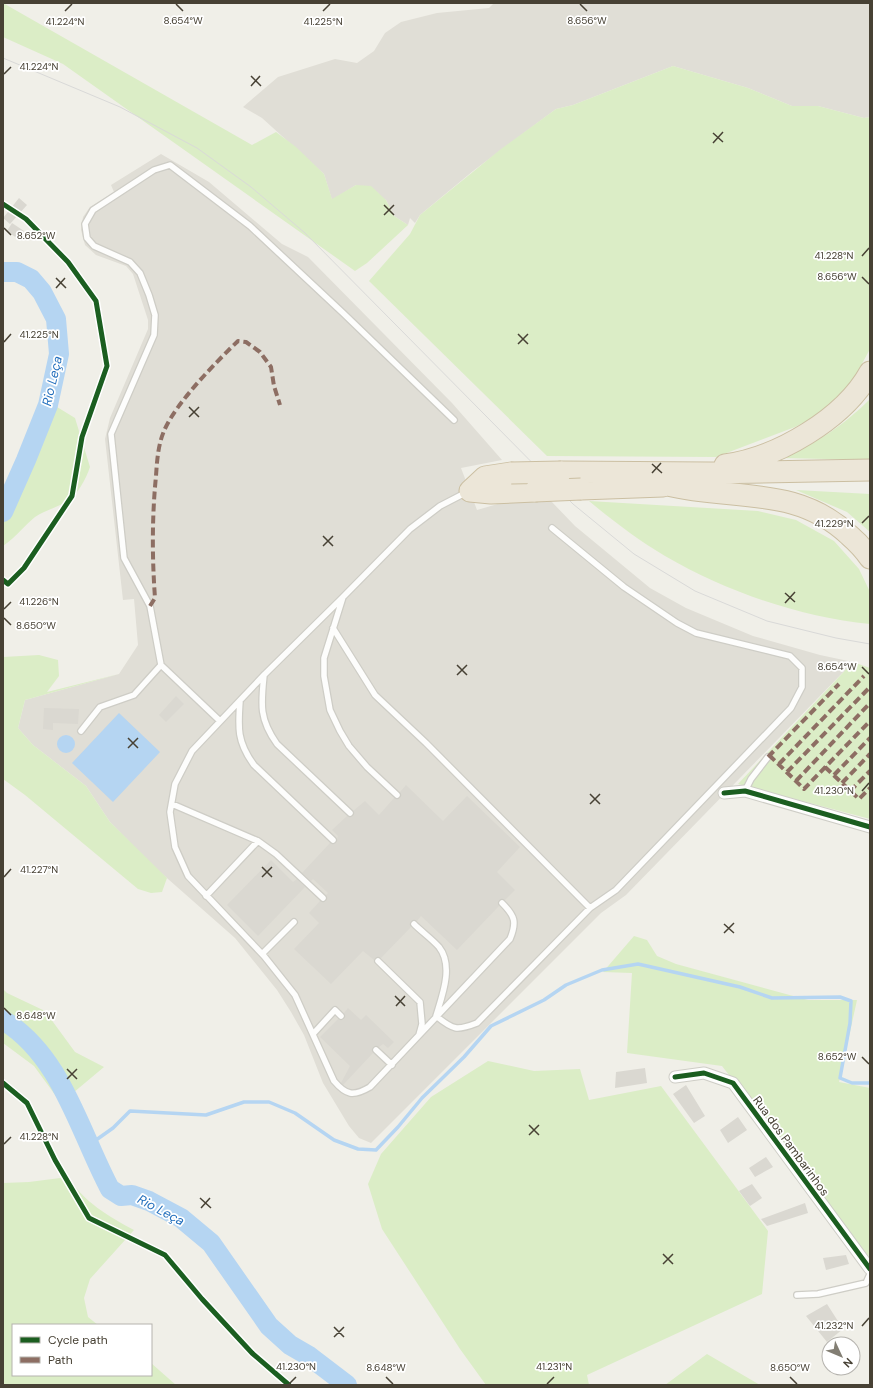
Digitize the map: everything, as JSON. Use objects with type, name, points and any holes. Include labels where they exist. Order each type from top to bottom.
[{"type":"highway","points":[[670,479],[730,464],[794,443],[821,425],[839,409],[870,372]]},
{"type":"highway","points":[[470,491],[491,492],[581,489],[670,479],[870,470]]},
{"type":"highway","points":[[470,491],[485,477],[511,473],[560,472],[670,479],[751,482],[870,482]]},
{"type":"highway","points":[[670,479],[692,491],[764,496],[802,505],[837,523],[865,550],[870,558]]},
{"type":"street","points":[[724,793],[745,791],[870,827]]},
{"type":"street","name":"Rua dos Pambarinhos","points":[[675,1076],[704,1073],[719,1076],[733,1083],[870,1269]]},
{"type":"lane","points":[[220,721],[161,665],[150,606],[124,558],[110,434],[154,335],[155,315],[140,273],[130,262],[94,246],[87,238],[85,224],[93,210],[154,170],[170,165],[250,226],[454,420]]},
{"type":"lane","points":[[470,491],[440,506],[410,529],[220,721],[192,751],[175,784],[170,812],[175,847],[188,876],[280,974],[295,995],[334,1081],[341,1090],[352,1094],[360,1093],[370,1087],[419,1037],[436,1016],[510,939],[514,921],[512,913],[502,903]]},
{"type":"lane","points":[[436,1016],[449,1027],[461,1030],[477,1023],[590,908],[616,890],[792,708],[802,687],[802,668],[790,656],[696,633],[677,623],[624,587],[552,528]]},
{"type":"lane","points":[[343,597],[324,658],[324,676],[330,710],[340,732],[350,746],[367,767],[397,795]]},
{"type":"lane","points":[[333,628],[375,695],[426,743],[590,908]]},
{"type":"lane","points":[[81,730],[100,707],[134,695],[161,665]]},
{"type":"lane","points":[[264,675],[262,711],[264,721],[270,733],[277,744],[350,814]]},
{"type":"lane","points":[[240,701],[238,731],[245,753],[254,765],[333,840]]},
{"type":"lane","points":[[745,791],[751,779],[768,757]]},
{"type":"lane","points":[[719,783],[724,793]]},
{"type":"lane","points":[[172,804],[258,841],[276,854],[323,898]]},
{"type":"lane","points":[[206,896],[258,841]]},
{"type":"lane","points":[[262,954],[294,922]]},
{"type":"lane","points":[[414,924],[439,948],[446,962],[443,990],[436,1016]]},
{"type":"lane","points":[[378,961],[420,1002],[422,1024],[419,1037]]},
{"type":"lane","points":[[313,1034],[335,1010],[341,1016]]},
{"type":"lane","points":[[376,1050],[392,1065]]},
{"type":"lane","points":[[797,1295],[824,1293],[866,1283],[870,1274]]},
{"type":"shaded area","points":[[494,3],[870,3],[870,117],[864,118],[818,106],[792,106],[748,88],[673,66],[573,105],[556,109],[473,171],[420,215],[415,223],[410,218],[408,225],[394,216],[386,200],[356,185],[332,200],[324,174],[262,118],[243,107],[278,77],[335,59],[357,63],[374,51],[385,33],[401,22],[437,13],[489,8]]},
{"type":"shaded area","points":[[161,154],[209,182],[282,244],[308,257],[452,403],[502,460],[461,468],[477,510],[508,501],[551,501],[575,526],[650,588],[686,608],[753,636],[820,655],[853,662],[626,895],[601,913],[371,1143],[359,1138],[349,1126],[323,1083],[304,1035],[291,1012],[277,990],[235,938],[151,864],[110,822],[86,786],[33,745],[18,728],[25,700],[119,674],[138,645],[134,599],[123,600],[105,439],[110,418],[148,329],[148,320],[133,274],[126,266],[96,255],[85,245],[81,230],[83,217],[90,207],[114,192],[111,185]]},
{"type":"green space","points":[[3,3],[252,145],[276,132],[296,147],[324,174],[332,199],[356,185],[371,186],[386,200],[394,216],[408,225],[367,263],[355,271],[63,64],[3,37]]},
{"type":"green space","points":[[673,66],[748,88],[792,106],[818,106],[864,118],[870,117],[870,349],[851,384],[821,414],[795,427],[716,457],[547,456],[369,281],[410,234],[420,215],[501,149],[556,109],[573,105]]},
{"type":"green space","points":[[44,399],[75,418],[90,467],[81,487],[74,496],[62,504],[35,517],[3,546],[3,487],[21,462],[34,418]]},
{"type":"green space","points":[[870,399],[870,460],[783,458],[830,433]]},
{"type":"green space","points":[[796,490],[870,494],[870,532],[847,512]]},
{"type":"green space","points":[[589,501],[758,511],[796,520],[834,541],[859,569],[870,592],[870,624],[844,621],[791,609],[764,601],[713,581],[655,550],[607,516]]},
{"type":"green space","points":[[39,655],[58,660],[59,676],[47,692],[119,674],[25,700],[18,728],[33,745],[86,786],[110,822],[167,878],[162,892],[151,893],[138,889],[25,795],[3,779],[3,657]]},
{"type":"green space","points":[[853,662],[870,668],[870,819],[738,784]]},
{"type":"green space","points":[[634,936],[647,940],[657,956],[676,964],[808,1000],[857,1000],[839,1082],[870,1088],[870,1258],[722,1066],[627,1053],[632,973],[603,972]]},
{"type":"green space","points":[[3,989],[7,993],[45,1011],[75,1052],[104,1067],[61,1103],[34,1066],[3,1043]]},
{"type":"green space","points":[[488,1061],[534,1071],[580,1069],[589,1100],[661,1086],[768,1231],[762,1294],[587,1375],[589,1385],[486,1385],[460,1349],[382,1229],[368,1184],[381,1154],[431,1097]]},
{"type":"green space","points":[[68,1177],[81,1194],[97,1208],[134,1230],[90,1279],[84,1298],[88,1317],[97,1324],[12,1324],[12,1376],[152,1376],[152,1364],[176,1385],[3,1385],[3,1183],[29,1182]]},
{"type":"green space","points":[[707,1354],[760,1385],[665,1385]]},
{"type":"water","points":[[119,713],[160,752],[113,802],[72,763]]},
{"type":"water","points":[[66,735],[72,738],[75,744],[72,750],[66,753],[60,750],[57,744],[60,738]]},
{"type":"building","points":[[19,198],[27,205],[10,224],[3,218]]},
{"type":"building","points":[[12,223],[24,231],[18,239],[7,231]]},
{"type":"building","points":[[176,696],[184,704],[166,722],[159,715]]},
{"type":"building","points":[[44,708],[79,709],[78,724],[53,723],[53,730],[43,729]]},
{"type":"building","points":[[406,785],[443,821],[467,796],[520,847],[497,872],[515,890],[505,900],[499,900],[499,906],[457,950],[421,916],[417,921],[411,921],[411,927],[381,958],[377,957],[374,960],[363,951],[331,984],[294,949],[319,923],[309,913],[320,901],[325,902],[327,899],[326,895],[328,893],[313,879],[311,881],[302,873],[330,843],[336,843],[338,836],[332,830],[347,816],[353,816],[353,811],[365,801],[379,815],[394,798],[400,798],[400,792]]},
{"type":"building","points":[[271,860],[293,882],[297,879],[305,887],[258,936],[227,905]]},
{"type":"building","points":[[348,1008],[361,1020],[366,1015],[394,1042],[388,1048],[383,1044],[379,1047],[373,1047],[373,1053],[343,1085],[341,1083],[350,1066],[320,1037],[338,1019],[344,1019],[344,1013]]},
{"type":"building","points":[[645,1068],[647,1083],[615,1088],[616,1072]]},
{"type":"building","points":[[686,1085],[705,1116],[694,1123],[673,1094]]},
{"type":"building","points":[[738,1117],[747,1130],[728,1143],[720,1130]]},
{"type":"building","points":[[766,1157],[773,1167],[755,1177],[749,1168]]},
{"type":"building","points":[[752,1184],[762,1198],[750,1206],[739,1191]]},
{"type":"building","points":[[805,1203],[808,1213],[767,1226],[761,1219]]},
{"type":"building","points":[[846,1255],[849,1264],[826,1270],[823,1258]]},
{"type":"building","points":[[827,1304],[843,1329],[834,1336],[822,1336],[806,1316]]},
{"type":"waterway","name":"Rio Leça","points":[[3,272],[17,272],[31,279],[42,292],[56,319],[59,354],[48,405],[3,512]]},
{"type":"waterway","points":[[89,1145],[113,1128],[130,1111],[206,1115],[244,1102],[269,1102],[295,1113],[334,1140],[358,1149],[376,1150],[398,1127],[422,1098],[464,1057],[491,1026],[544,1000],[566,985],[602,970],[638,964],[740,987],[772,998],[840,997],[851,1001],[850,1023],[840,1078],[852,1083],[870,1083]]},
{"type":"waterway","name":"Rio Leça","points":[[3,1020],[23,1035],[40,1053],[55,1074],[67,1096],[110,1189],[121,1196],[132,1195],[149,1201],[181,1218],[211,1243],[269,1326],[290,1345],[309,1356],[347,1385]]},
{"type":"tram line","points":[[3,58],[120,107],[197,148],[251,187],[305,233],[573,504],[634,554],[695,591],[767,621],[836,638],[870,644]]},
{"type":"marked path","points":[[150,606],[155,598],[153,521],[157,459],[162,436],[169,420],[186,396],[238,341],[246,342],[260,352],[271,367],[274,386],[280,405]]},
{"type":"marked path","points":[[779,764],[864,676]]},
{"type":"marked path","points":[[768,757],[839,684]]},
{"type":"marked path","points":[[787,772],[870,687]]},
{"type":"marked path","points":[[796,781],[870,703]]},
{"type":"marked path","points":[[769,755],[804,789],[870,721]]},
{"type":"marked path","points":[[834,775],[870,738]]},
{"type":"marked path","points":[[842,783],[870,754]]},
{"type":"marked path","points":[[825,767],[859,799],[870,788]]},
{"type":"marked path","points":[[850,791],[870,771]]},
{"type":"cycle path","points":[[3,204],[26,219],[68,262],[96,301],[107,366],[82,437],[72,496],[24,568],[8,584],[3,580]]},
{"type":"cycle path","points":[[724,793],[745,791],[870,827]]},
{"type":"cycle path","points":[[675,1077],[704,1073],[733,1083],[870,1269]]},
{"type":"cycle path","points":[[3,1083],[27,1103],[55,1160],[89,1218],[165,1255],[202,1299],[252,1353],[289,1385]]}]
